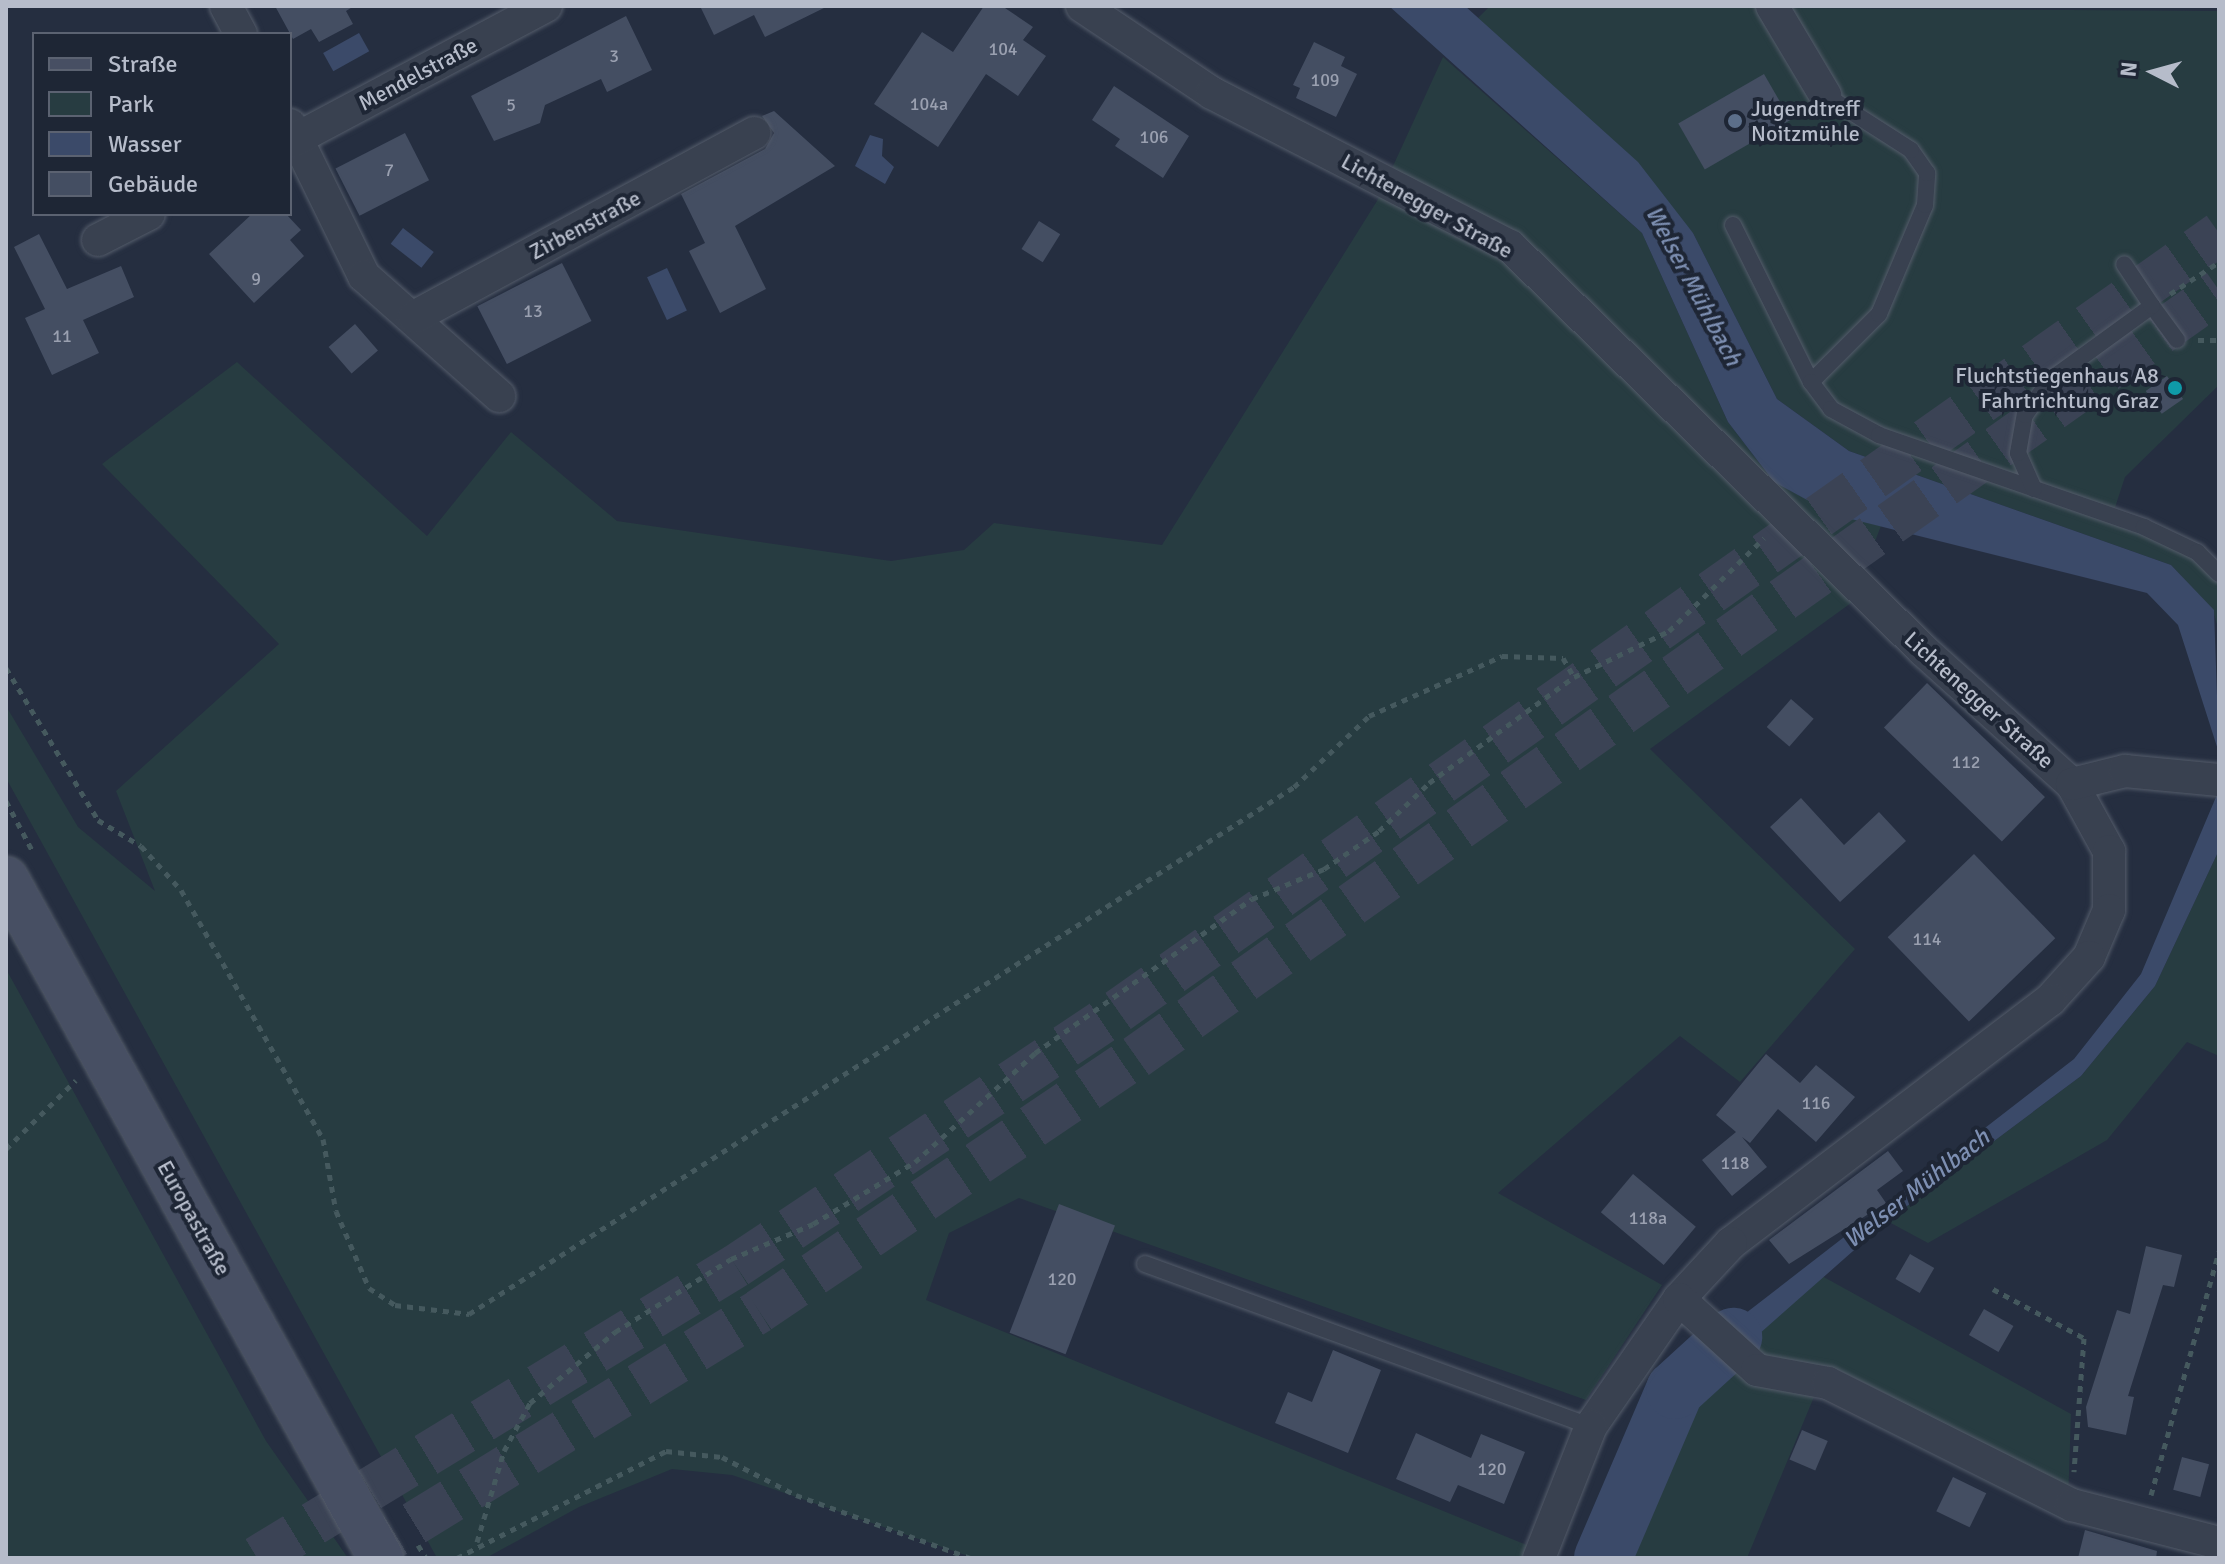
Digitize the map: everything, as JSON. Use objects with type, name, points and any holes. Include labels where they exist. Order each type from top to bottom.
[{"type":"street","points":[[226,6],[240,32]]},
{"type":"street","name":"Mendelstraße","points":[[292,135],[546,6]]},
{"type":"street","name":"Lichtenegger Straße","points":[[1082,6],[1212,93],[1510,246],[1785,517],[2072,784],[2109,851],[2109,910],[2089,957],[2050,1000],[1731,1243],[1679,1299],[1591,1426],[1539,1558]]},
{"type":"street","points":[[1772,6],[1825,95]]},
{"type":"street","name":"Zirbenstraße","points":[[414,317],[755,133]]},
{"type":"street","points":[[292,135],[364,276],[414,317],[499,396]]},
{"type":"street","points":[[98,240],[145,216]]},
{"type":"street","points":[[2072,784],[2154,771],[2219,780]]},
{"type":"street","name":"Europastraße","points":[[6,879],[381,1558]]},
{"type":"street","points":[[1679,1299],[1743,1362],[1828,1383],[2072,1505],[2219,1543]]},
{"type":"lane","points":[[1811,382],[1879,314],[1925,205],[1927,173],[1911,150],[1825,95]]},
{"type":"lane","points":[[1733,225],[1811,382],[1831,409],[1879,435],[2144,527],[2197,552],[2219,574]]},
{"type":"lane","points":[[2124,264],[2177,340]]},
{"type":"lane","points":[[2034,489],[2018,453],[2025,415],[2050,380],[2152,306]]},
{"type":"lane","points":[[1145,1264],[1591,1426]]},
{"type":"path","points":[[2152,306],[2219,262]]},
{"type":"path","points":[[477,1542],[504,1451],[530,1403],[615,1332],[731,1259],[813,1224],[915,1162],[1035,1053],[1252,899],[1324,869],[1379,831],[1429,783],[1574,677],[1669,631],[1785,517]]},
{"type":"path","points":[[6,668],[98,820],[141,846],[181,890],[323,1139],[336,1211],[369,1288],[395,1305],[469,1314],[1294,787],[1369,716],[1502,656],[1563,658],[1574,677]]},
{"type":"path","points":[[6,1149],[105,1056]]},
{"type":"path","points":[[2143,1523],[2219,1251]]},
{"type":"path","points":[[1993,1289],[2084,1338],[2072,1505]]},
{"type":"path","points":[[457,1558],[477,1542],[666,1451],[722,1457],[796,1495],[970,1558]]},
{"type":"green space","points":[[1490,6],[2219,11],[2219,385],[2125,477],[2110,523],[2170,539],[2219,577],[2219,632],[2213,610],[2171,565],[1849,451],[1777,399],[1693,233],[1478,18]]},
{"type":"green space","points":[[1443,57],[1642,233],[1728,422],[1774,482],[1835,514],[1881,526],[1851,603],[1650,749],[1855,949],[1740,1082],[1680,1036],[1498,1193],[1662,1285],[1586,1400],[1019,1198],[949,1233],[926,1300],[1534,1548],[1531,1558],[974,1558],[732,1475],[672,1469],[579,1507],[486,1558],[437,1558],[6,778],[6,706],[78,827],[155,891],[116,791],[279,644],[102,464],[237,362],[427,536],[511,432],[617,521],[891,561],[964,550],[994,523],[1162,545],[1377,201]]},
{"type":"green space","points":[[2219,850],[2219,1056],[2187,1042],[2107,1140],[1928,1243],[1887,1221],[2081,1076],[2155,986]]},
{"type":"green space","points":[[6,969],[266,1441],[348,1558],[6,1558]]},
{"type":"green space","points":[[1822,1276],[2071,1414],[2068,1503],[1821,1380],[1747,1558],[1616,1558],[1681,1403]]},
{"type":"water","points":[[1389,6],[1465,6],[1638,162],[1693,233],[1777,399],[1849,451],[2171,565],[2214,610],[2219,753],[2178,625],[2147,593],[1835,515],[1774,482],[1728,422],[1642,233]]},
{"type":"water","points":[[359,33],[369,51],[333,71],[323,53]]},
{"type":"water","points":[[870,135],[883,139],[882,156],[894,167],[885,184],[855,166]]},
{"type":"water","points":[[403,228],[434,252],[421,268],[391,244]]},
{"type":"water","points":[[667,268],[687,311],[667,320],[647,277]]},
{"type":"water","points":[[2219,790],[2219,850],[2155,986],[2081,1076],[1887,1221],[1681,1403],[1616,1558],[1604,1558],[1675,1390],[1724,1330],[2074,1059],[2141,974]]},
{"type":"building","points":[[275,6],[354,6],[346,11],[353,24],[319,42],[311,29],[293,39],[292,32]]},
{"type":"building","points":[[700,6],[828,6],[765,37],[754,15],[714,35]]},
{"type":"building","points":[[984,6],[1002,6],[1033,27],[1023,40],[1046,56],[1018,96],[986,74],[938,147],[874,104],[922,32],[953,52]]},
{"type":"building","points":[[626,16],[652,70],[607,92],[601,79],[545,105],[540,123],[494,141],[471,96]]},
{"type":"building","points":[[1314,42],[1345,57],[1341,66],[1357,74],[1336,117],[1296,98],[1300,88],[1293,85]]},
{"type":"building","name":"Jugendtreff Noitzmühle","points":[[1764,74],[1790,120],[1705,169],[1678,124]]},
{"type":"building","points":[[1114,86],[1189,136],[1163,178],[1115,146],[1120,139],[1092,120]]},
{"type":"building","points":[[774,111],[835,166],[735,226],[766,289],[720,313],[689,251],[705,243],[681,194],[765,149],[774,133],[762,116]]},
{"type":"building","points":[[405,133],[429,180],[360,216],[336,168]]},
{"type":"building","points":[[250,216],[288,216],[301,230],[290,240],[304,256],[254,303],[209,254]]},
{"type":"building","points":[[1039,221],[1060,234],[1043,262],[1022,249]]},
{"type":"building","points":[[39,234],[67,289],[121,266],[134,297],[83,320],[99,353],[52,375],[25,318],[45,309],[14,247]]},
{"type":"building","points":[[562,263],[592,321],[507,364],[477,306]]},
{"type":"building","points":[[355,324],[378,350],[352,373],[329,347]]},
{"type":"building","points":[[2167,376],[2183,399],[2162,414],[2146,391]]},
{"type":"building","points":[[1927,683],[2045,797],[2002,842],[1884,728]]},
{"type":"building","points":[[1791,699],[1814,719],[1789,747],[1767,727]]},
{"type":"building","points":[[1801,798],[1844,845],[1879,812],[1906,841],[1840,902],[1770,827]]},
{"type":"building","points":[[1974,854],[2055,938],[1969,1022],[1888,937]]},
{"type":"building","points":[[1766,1054],[1800,1083],[1816,1065],[1855,1097],[1816,1142],[1778,1109],[1750,1143],[1742,1137],[1767,1167],[1732,1196],[1702,1160],[1736,1132],[1716,1115]]},
{"type":"building","points":[[1888,1151],[1903,1171],[1877,1190],[1886,1203],[1789,1264],[1769,1240]]},
{"type":"building","points":[[1633,1174],[1696,1227],[1664,1265],[1601,1212]]},
{"type":"building","points":[[1059,1204],[1115,1226],[1066,1354],[1010,1333]]},
{"type":"building","points":[[2146,1246],[2182,1255],[2174,1287],[2163,1285],[2128,1396],[2134,1397],[2126,1435],[2088,1427],[2086,1407],[2117,1310],[2130,1314]]},
{"type":"building","points":[[1910,1254],[1934,1268],[1920,1293],[1896,1279]]},
{"type":"building","points":[[1984,1309],[2013,1326],[1998,1352],[1969,1335]]},
{"type":"building","points":[[1333,1350],[1381,1370],[1348,1453],[1275,1423],[1288,1392],[1312,1402]]},
{"type":"building","points":[[1802,1430],[1828,1441],[1815,1470],[1789,1459]]},
{"type":"building","points":[[1416,1433],[1471,1458],[1481,1434],[1525,1452],[1504,1504],[1458,1485],[1450,1502],[1396,1479]]},
{"type":"building","points":[[2182,1457],[2209,1464],[2200,1497],[2173,1490]]},
{"type":"building","points":[[1953,1477],[1986,1493],[1970,1527],[1936,1511]]},
{"type":"building","points":[[2085,1530],[2157,1551],[2156,1558],[2078,1558]]},
{"type":"waterway","name":"Welser Mühlbach","points":[[1603,1558],[1675,1390],[1733,1337]]},
{"type":"tunnel","points":[[257,1558],[736,1266],[1118,1011],[2219,234]]},
{"type":"tunnel","points":[[358,1558],[759,1311],[1136,1057],[2219,291]]},
{"type":"place","name":"Jugendtreff Noitzmühle","points":[[1735,121]]},
{"type":"place","name":"Fluchtstiegenhaus A8 Fahrtrichtung Graz","points":[[2175,388]]}]
